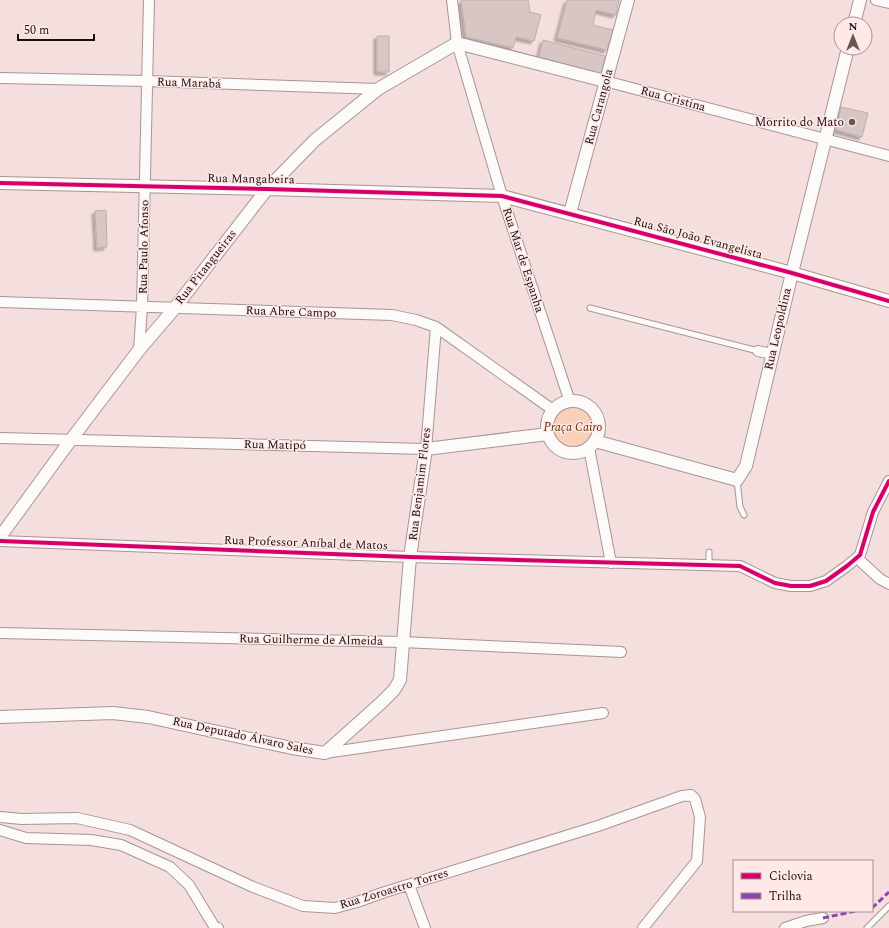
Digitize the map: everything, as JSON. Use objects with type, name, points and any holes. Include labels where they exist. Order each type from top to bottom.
[{"type":"street","name":"Rua Paulo Afonso","points":[[139,350],[142,307],[148,0]]},
{"type":"street","name":"Rua Mar de Espanha","points":[[452,0],[458,43],[502,196],[570,402]]},
{"type":"street","name":"Rua Carangola","points":[[570,213],[628,0]]},
{"type":"street","points":[[856,16],[860,0]]},
{"type":"street","points":[[876,0],[889,3]]},
{"type":"street","name":"Rua Cristina","points":[[458,43],[889,156]]},
{"type":"street","name":"Rua Pitangueiras","points":[[1,536],[139,350],[174,309],[267,189],[315,140],[378,89],[458,43]]},
{"type":"street","name":"Rua Leopoldina","points":[[737,480],[746,466],[772,354],[846,56]]},
{"type":"street","name":"Rua Marabá","points":[[0,78],[146,81],[378,89]]},
{"type":"street","name":"Rua Mangabeira","points":[[0,183],[502,196]]},
{"type":"street","name":"Rua São João Evangelista","points":[[502,196],[792,273],[889,301]]},
{"type":"street","name":"Rua Abre Campo","points":[[0,302],[392,316],[416,320],[436,327],[553,410]]},
{"type":"street","name":"Rua Benjamim Flores","points":[[325,753],[394,690],[400,680],[410,557],[426,449],[436,327]]},
{"type":"street","points":[[758,351],[772,354]]},
{"type":"street","points":[[570,402],[585,404],[591,408],[598,420],[598,434],[592,444],[582,452],[565,452],[555,445],[548,434],[548,423],[553,410],[562,404],[570,402]]},
{"type":"street","name":"Rua Matipó","points":[[0,438],[426,449],[548,434]]},
{"type":"street","points":[[592,444],[737,480]]},
{"type":"street","points":[[592,444],[611,563]]},
{"type":"street","points":[[889,481],[873,512],[860,555],[857,558],[880,579],[889,584]]},
{"type":"street","name":"Rua Professor Aníbal de Matos","points":[[1,536],[410,557],[740,566],[775,583],[791,586],[810,586],[826,580],[848,566],[857,558]]},
{"type":"street","name":"Rua Guilherme de Almeida","points":[[0,633],[402,642],[621,652]]},
{"type":"street","name":"Rua Deputado Álvaro Sales","points":[[0,717],[113,713],[148,717],[292,748],[325,753],[603,713]]},
{"type":"street","name":"Rua Zoroastro Torres","points":[[0,818],[77,818],[130,830],[253,887],[304,906],[335,908],[598,826],[682,796],[691,795],[695,799],[700,817],[697,861],[643,928]]},
{"type":"street","points":[[0,830],[26,838],[91,840],[122,845],[170,867],[189,885],[214,926],[218,928]]},
{"type":"street","points":[[409,885],[425,928]]},
{"type":"street","points":[[785,928],[810,924],[823,918]]},
{"type":"lane","points":[[590,308],[758,351]]},
{"type":"lane","points":[[737,480],[740,507],[744,515]]},
{"type":"lane","points":[[709,552],[709,565]]},
{"type":"lane","points":[[867,928],[889,906]]},
{"type":"green space","name":"Praça Cairo","points":[[568,404],[578,404],[586,408],[592,414],[596,422],[596,432],[592,440],[586,446],[578,450],[568,450],[560,446],[554,440],[550,432],[550,422],[554,414],[560,408]]},
{"type":"building","points":[[461,0],[528,0],[530,12],[541,15],[534,41],[516,37],[513,48],[466,37]]},
{"type":"building","points":[[567,0],[619,0],[616,15],[596,10],[593,25],[613,30],[607,50],[557,38]]},
{"type":"building","points":[[377,36],[389,36],[389,72],[377,72]]},
{"type":"building","points":[[543,40],[605,56],[601,74],[539,57]]},
{"type":"building","name":"Morrito do Mato","points":[[841,107],[868,113],[862,137],[836,130]]},
{"type":"building","points":[[106,210],[107,247],[97,248],[95,211]]},
{"type":"marked path","points":[[873,907],[889,892]]},
{"type":"marked path","points":[[823,918],[851,912]]},
{"type":"cycle path","points":[[0,183],[502,196],[792,273],[889,301]]},
{"type":"cycle path","points":[[0,541],[410,557],[740,566],[775,583],[791,586],[810,586],[826,581],[860,555],[873,512],[889,481]]},
{"type":"place","name":"Morrito do Mato","points":[[852,122]]}]
